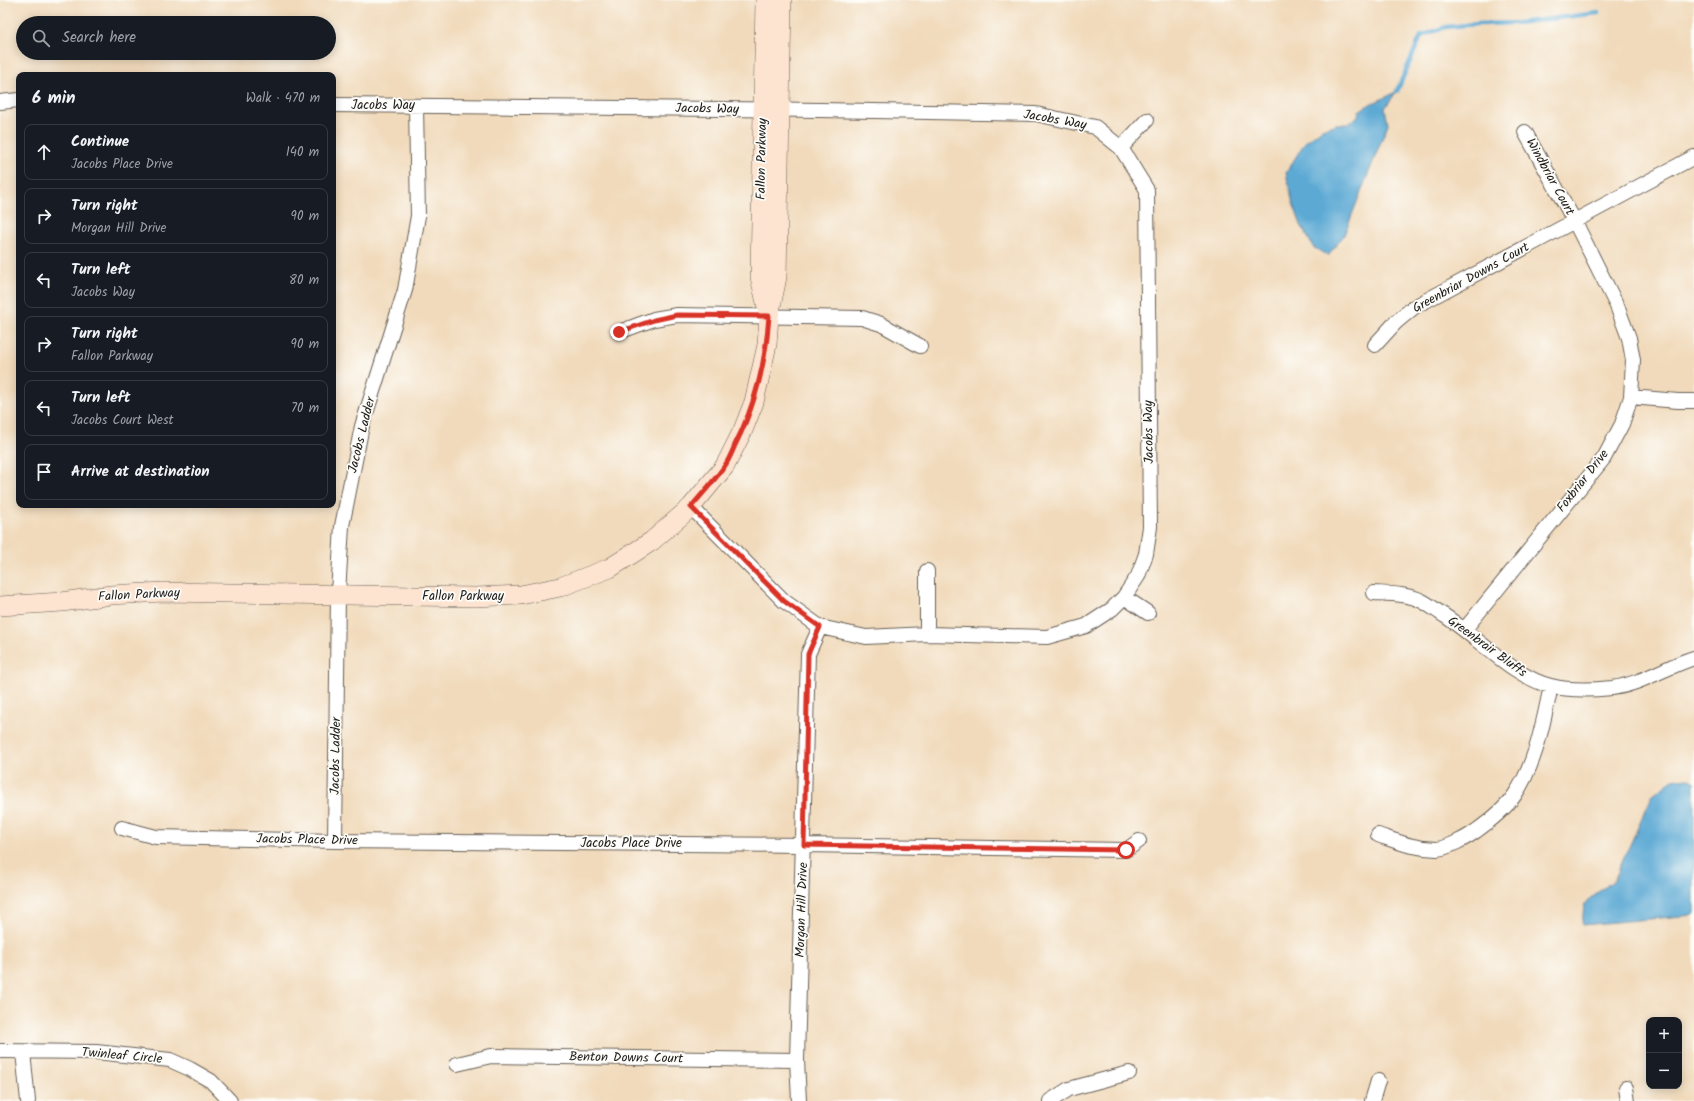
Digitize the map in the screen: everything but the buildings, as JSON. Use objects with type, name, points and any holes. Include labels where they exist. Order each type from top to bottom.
[{"type":"street","name":"Fallon Parkway","points":[[765,0],[772,110]]},
{"type":"street","name":"Fallon Parkway","points":[[0,606],[62,602],[111,595],[164,592],[476,597],[521,595],[560,587],[610,568],[652,541],[691,507],[725,466],[743,430],[754,402],[762,372],[767,345],[769,316],[760,277],[772,110],[782,0]]},
{"type":"street","points":[[0,102],[16,100]]},
{"type":"street","name":"Jacobs Way","points":[[336,105],[1036,114],[1095,127],[1121,148],[1147,190],[1150,527],[1146,554],[1140,568],[1124,597],[1112,609],[1086,626],[1047,637],[927,634],[866,637],[820,627],[784,601],[691,507]]},
{"type":"street","name":"Jacobs Ladder","points":[[335,841],[338,594],[342,526],[361,433],[405,290],[418,216],[416,106]]},
{"type":"street","points":[[1121,148],[1147,120]]},
{"type":"street","name":"Windbriar Court","points":[[1525,132],[1575,222]]},
{"type":"street","name":"Greenbriar Downs Court","points":[[1375,345],[1396,322],[1414,307],[1694,157]]},
{"type":"street","name":"Foxbriar Drive","points":[[1465,630],[1604,458],[1622,424],[1631,397],[1633,360],[1629,338],[1617,306],[1575,222]]},
{"type":"street","points":[[619,332],[654,320],[677,315],[862,318],[880,324],[920,346]]},
{"type":"street","points":[[1631,397],[1678,401],[1694,400]]},
{"type":"street","points":[[927,571],[927,634]]},
{"type":"street","name":"Greenbrair Bluffs","points":[[1374,593],[1402,596],[1422,601],[1465,630],[1499,658],[1526,676],[1551,686],[1584,690],[1612,688],[1642,681],[1678,663],[1694,658]]},
{"type":"street","points":[[1124,597],[1148,613]]},
{"type":"street","name":"Morgan Hill Drive","points":[[798,1101],[797,1060],[808,654],[820,627]]},
{"type":"street","points":[[1378,835],[1416,848],[1440,849],[1468,837],[1492,819],[1514,796],[1529,768],[1542,729],[1551,686]]},
{"type":"street","name":"Jacobs Place Drive","points":[[122,828],[156,837],[335,841],[804,845],[1126,850],[1139,842]]},
{"type":"street","name":"Twinleaf Circle","points":[[0,1051],[96,1052],[170,1060],[211,1081],[230,1101]]},
{"type":"street","points":[[23,1052],[28,1101]]},
{"type":"street","name":"Benton Downs Court","points":[[457,1064],[491,1056],[797,1060]]},
{"type":"street","points":[[1050,1101],[1069,1089],[1129,1073]]},
{"type":"street","points":[[1372,1101],[1378,1081]]},
{"type":"water","points":[[1397,91],[1385,108],[1388,124],[1344,235],[1328,256],[1313,247],[1301,225],[1292,200],[1286,173],[1305,142],[1322,129],[1336,124],[1348,124],[1358,116],[1359,111]]},
{"type":"water","points":[[1688,778],[1694,782],[1694,915],[1582,925],[1584,904],[1614,880],[1653,794],[1673,780]]},
{"type":"waterway","points":[[1397,91],[1421,36],[1446,27],[1477,24],[1517,23],[1598,13]]},
{"type":"route","points":[[619,332],[654,320],[677,315],[769,316],[767,345],[762,372],[754,402],[743,430],[725,466],[691,507],[784,601],[820,627],[808,654],[804,845],[1126,850]]}]
